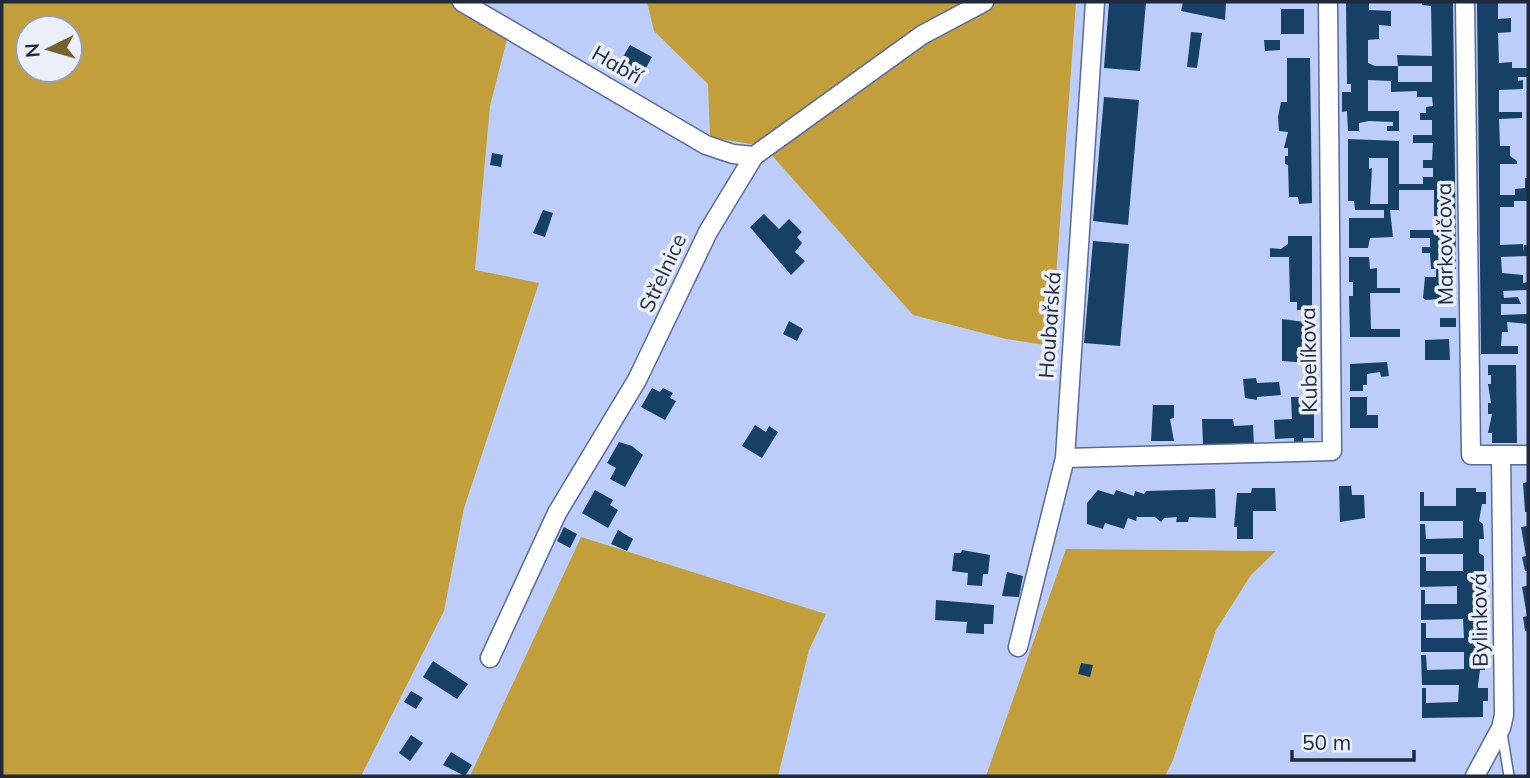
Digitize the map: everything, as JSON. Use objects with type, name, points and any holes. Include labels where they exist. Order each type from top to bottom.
[{"type":"street","name":"Habří","points":[[462,2],[706,145],[733,154],[754,156]]},
{"type":"street","name":"Střelnice","points":[[490,658],[557,513],[638,380],[708,232],[754,156],[922,35],[984,2]]},
{"type":"street","name":"Houbařská","points":[[1018,647],[1065,458],[1095,2]]},
{"type":"street","name":"Kubelíkova","points":[[1065,458],[1332,451],[1328,2]]},
{"type":"street","name":"Markovičova","points":[[1465,2],[1471,455],[1501,455]]},
{"type":"street","points":[[1501,455],[1528,455]]},
{"type":"street","name":"Bylinková","points":[[1475,776],[1501,728],[1504,715],[1501,455]]},
{"type":"lane","points":[[1501,728],[1510,776]]},
{"type":"shaded area","points":[[2,2],[454,2],[457,9],[507,39],[490,106],[475,270],[539,283],[464,508],[444,611],[361,776],[2,776]]},
{"type":"shaded area","points":[[647,2],[1076,2],[1051,346],[1006,339],[913,315],[769,152],[756,145],[710,137],[708,84],[654,31]]},
{"type":"shaded area","points":[[581,537],[826,614],[809,650],[778,776],[470,776]]},
{"type":"shaded area","points":[[1066,549],[1276,551],[1251,575],[1216,630],[1173,760],[1165,776],[986,776]]},
{"type":"building","points":[[1109,2],[1146,2],[1140,71],[1104,68]]},
{"type":"building","points":[[1183,2],[1226,2],[1225,20],[1181,11]]},
{"type":"building","points":[[1346,2],[1369,2],[1369,10],[1391,11],[1391,26],[1379,25],[1379,39],[1368,40],[1368,63],[1375,66],[1398,66],[1397,55],[1432,56],[1431,6],[1422,5],[1422,2],[1453,2],[1456,269],[1453,269],[1454,278],[1450,277],[1453,292],[1450,292],[1450,298],[1423,298],[1425,277],[1436,277],[1436,269],[1431,269],[1430,253],[1422,253],[1422,247],[1430,247],[1430,238],[1410,238],[1410,230],[1434,230],[1434,190],[1399,190],[1399,210],[1390,210],[1393,237],[1370,238],[1368,248],[1349,248],[1349,218],[1384,218],[1384,210],[1355,210],[1354,201],[1348,201],[1348,139],[1399,141],[1399,184],[1423,184],[1423,177],[1433,177],[1433,168],[1423,168],[1423,160],[1432,160],[1433,143],[1413,143],[1413,135],[1432,135],[1432,120],[1420,120],[1420,113],[1426,113],[1426,107],[1433,106],[1432,97],[1417,97],[1417,91],[1391,92],[1391,81],[1368,80],[1368,111],[1399,111],[1399,131],[1387,131],[1387,126],[1393,126],[1393,122],[1369,121],[1359,123],[1359,131],[1348,131],[1347,111],[1342,112],[1342,92],[1351,92],[1351,84],[1347,84]],"holes":[[[1398,66],[1432,66],[1432,82],[1398,82]],[[1369,158],[1388,158],[1388,204],[1370,204],[1372,168],[1369,169]]]},
{"type":"building","points":[[1477,2],[1498,2],[1498,19],[1511,18],[1511,32],[1498,33],[1499,63],[1512,62],[1512,68],[1528,68],[1528,77],[1518,77],[1518,81],[1523,80],[1523,89],[1499,90],[1499,112],[1522,112],[1522,118],[1499,119],[1500,146],[1510,146],[1510,156],[1517,161],[1517,164],[1500,164],[1500,195],[1515,195],[1515,189],[1525,188],[1525,178],[1528,178],[1528,201],[1514,201],[1514,207],[1500,207],[1500,245],[1523,244],[1524,253],[1524,245],[1528,245],[1528,256],[1501,257],[1502,273],[1523,275],[1523,283],[1528,282],[1528,290],[1503,291],[1504,298],[1518,297],[1521,304],[1501,304],[1501,315],[1528,314],[1528,324],[1507,322],[1508,332],[1502,332],[1501,346],[1518,346],[1518,354],[1481,354]]},
{"type":"building","points":[[1281,9],[1304,9],[1304,34],[1281,34]]},
{"type":"building","points":[[1191,32],[1202,33],[1197,68],[1187,67]]},
{"type":"building","points":[[1264,40],[1280,40],[1280,50],[1265,51]]},
{"type":"building","points":[[630,45],[652,57],[640,79],[617,67]]},
{"type":"building","points":[[1287,58],[1310,58],[1312,203],[1299,204],[1298,197],[1289,197],[1288,165],[1285,164],[1288,148],[1284,148],[1288,132],[1279,131],[1278,117],[1281,102],[1287,102]]},
{"type":"building","points":[[1104,97],[1139,100],[1128,225],[1093,221]]},
{"type":"building","points":[[492,153],[503,155],[501,167],[490,165]]},
{"type":"building","points":[[543,210],[553,213],[545,237],[533,233]]},
{"type":"building","points":[[764,214],[779,229],[789,219],[802,232],[797,237],[802,243],[795,252],[805,261],[791,275],[750,227]]},
{"type":"building","points":[[1288,236],[1312,236],[1312,309],[1297,310],[1297,302],[1290,302],[1289,257],[1270,257],[1270,248],[1281,249],[1288,244]]},
{"type":"building","points":[[1093,241],[1129,244],[1120,346],[1084,343]]},
{"type":"building","points":[[1349,257],[1369,257],[1370,269],[1377,268],[1377,288],[1400,288],[1400,293],[1370,293],[1371,329],[1400,329],[1400,337],[1350,337],[1349,296],[1353,296],[1353,282],[1349,282]]},
{"type":"building","points":[[1440,318],[1456,318],[1456,327],[1440,327]]},
{"type":"building","points":[[1282,319],[1312,323],[1313,355],[1309,355],[1309,363],[1282,361]]},
{"type":"building","points":[[789,321],[803,329],[797,341],[783,334]]},
{"type":"building","points":[[1449,339],[1450,360],[1425,360],[1425,340]]},
{"type":"building","points":[[1387,362],[1389,376],[1381,377],[1380,372],[1367,374],[1367,385],[1363,385],[1363,391],[1350,391],[1350,364]]},
{"type":"building","points":[[1488,365],[1516,365],[1517,443],[1492,443],[1492,433],[1488,433],[1492,414],[1488,414],[1488,403],[1491,403],[1488,384],[1491,384],[1491,375],[1488,375]]},
{"type":"building","points":[[1256,378],[1257,383],[1279,382],[1281,395],[1257,397],[1257,400],[1245,398],[1243,379]]},
{"type":"building","points":[[652,388],[660,392],[663,388],[673,393],[670,398],[676,401],[665,420],[641,407]]},
{"type":"building","points":[[1291,397],[1314,397],[1314,438],[1303,438],[1303,442],[1294,443],[1294,438],[1275,439],[1274,420],[1292,419]]},
{"type":"building","points":[[1350,397],[1367,397],[1367,415],[1378,415],[1378,428],[1350,428]]},
{"type":"building","points":[[1153,405],[1174,405],[1174,418],[1170,419],[1174,441],[1151,441]]},
{"type":"building","points":[[1202,419],[1233,419],[1234,426],[1253,425],[1254,447],[1203,445]]},
{"type":"building","points":[[755,425],[766,432],[769,426],[778,432],[762,458],[742,446]]},
{"type":"building","points":[[619,442],[632,446],[643,455],[625,487],[610,479],[616,468],[607,463]]},
{"type":"building","points":[[1528,482],[1528,512],[1525,512],[1523,483]]},
{"type":"building","points":[[1339,486],[1351,486],[1352,495],[1364,495],[1365,518],[1340,522]]},
{"type":"building","points":[[1252,488],[1275,488],[1276,511],[1253,511],[1253,539],[1237,539],[1237,527],[1234,527],[1237,493],[1251,493]]},
{"type":"building","points":[[1456,488],[1476,488],[1476,492],[1486,492],[1486,504],[1482,504],[1479,521],[1483,524],[1484,539],[1479,539],[1479,553],[1484,556],[1484,572],[1479,572],[1477,590],[1487,590],[1487,602],[1482,602],[1480,619],[1484,622],[1480,654],[1484,654],[1485,670],[1480,670],[1478,688],[1488,688],[1488,701],[1483,701],[1483,717],[1422,718],[1422,688],[1426,688],[1426,703],[1458,702],[1459,685],[1422,685],[1421,655],[1426,655],[1427,670],[1464,669],[1464,652],[1421,652],[1421,623],[1426,623],[1426,638],[1464,638],[1463,619],[1421,620],[1421,590],[1425,590],[1425,604],[1457,604],[1457,586],[1420,587],[1420,557],[1426,557],[1426,571],[1463,571],[1463,554],[1420,554],[1420,524],[1425,524],[1426,539],[1463,538],[1463,521],[1420,521],[1420,492],[1424,492],[1424,506],[1456,506]]},
{"type":"building","points":[[1215,489],[1216,518],[1189,517],[1188,522],[1176,522],[1177,517],[1164,518],[1161,522],[1155,517],[1137,517],[1136,521],[1128,518],[1124,529],[1105,523],[1103,529],[1087,524],[1087,503],[1098,490],[1114,495],[1116,490],[1134,496],[1135,491],[1144,494],[1146,491]]},
{"type":"building","points":[[595,490],[613,500],[610,505],[618,510],[608,528],[582,513]]},
{"type":"building","points":[[1528,526],[1528,571],[1525,571],[1522,557],[1526,556],[1521,527]]},
{"type":"building","points":[[564,527],[577,534],[570,548],[557,541]]},
{"type":"building","points":[[618,530],[633,539],[627,551],[611,544]]},
{"type":"building","points":[[962,550],[990,555],[988,574],[983,574],[982,586],[967,585],[968,573],[952,571],[954,553],[961,553]]},
{"type":"building","points":[[1007,572],[1023,576],[1019,597],[1002,596]]},
{"type":"building","points":[[1528,585],[1528,630],[1525,631],[1523,617],[1527,616],[1522,587]]},
{"type":"building","points":[[936,600],[994,605],[993,624],[984,624],[984,634],[966,633],[967,622],[935,620]]},
{"type":"building","points":[[433,661],[468,684],[457,699],[423,677]]},
{"type":"building","points":[[1081,663],[1093,665],[1090,677],[1078,674]]},
{"type":"building","points":[[411,691],[423,698],[416,709],[404,702]]},
{"type":"building","points":[[411,735],[423,743],[410,761],[399,753]]},
{"type":"building","points":[[451,752],[472,765],[465,776],[443,765]]}]
